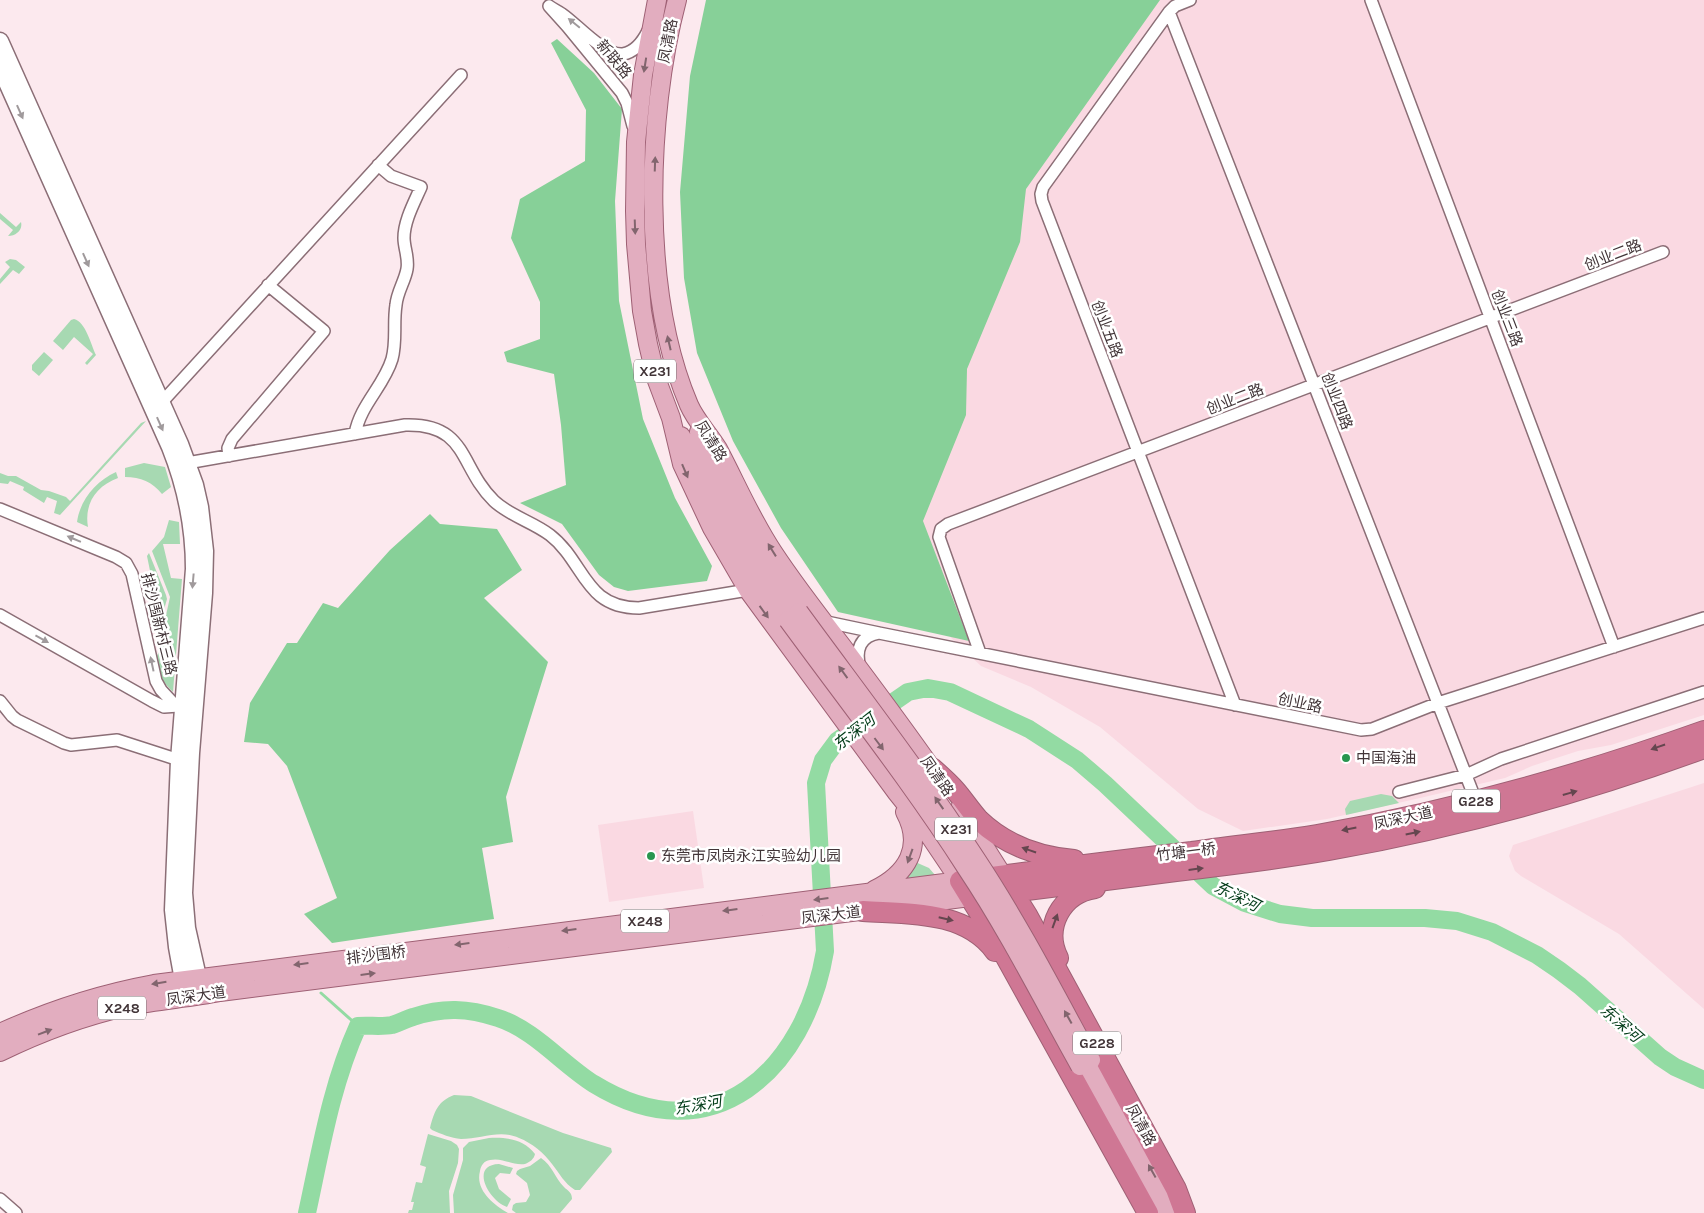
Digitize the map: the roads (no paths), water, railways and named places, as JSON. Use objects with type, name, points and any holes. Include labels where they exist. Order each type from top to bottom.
[{"type":"highway","name":"凤深大道","points":[[1242,845],[1316,835],[1408,817],[1476,801],[1580,772],[1704,730]]},
{"type":"highway","name":"凤深大道","points":[[1261,860],[1352,846],[1468,821],[1645,770],[1704,748]]},
{"type":"highway","points":[[932,768],[954,789],[981,822],[1016,845],[1058,858],[1076,860],[1105,857],[1137,870]]},
{"type":"highway","name":"竹塘一桥","points":[[1137,870],[1242,845]]},
{"type":"highway","name":"竹塘一桥","points":[[1137,870],[1261,860]]},
{"type":"highway","name":"凤深大道","points":[[965,889],[1137,870]]},
{"type":"highway","name":"G228","points":[[1090,1031],[1080,999],[1054,950],[1053,925],[1061,908],[1078,894],[1091,888],[1120,884],[1137,870]]},
{"type":"highway","name":"凤清路","points":[[1008,884],[1176,1189],[1185,1213]]},
{"type":"highway","name":"凤清路","points":[[965,889],[997,941],[1148,1213]]},
{"type":"highway","points":[[863,902],[941,918],[972,929],[992,946],[1011,977],[1026,993]]},
{"type":"main road","name":"凤清路","points":[[657,0],[651,25],[641,91],[636,142],[634,210],[642,311],[654,369],[671,418],[682,464],[712,528],[748,590],[921,823],[965,889]]},
{"type":"main road","name":"凤清路","points":[[677,0],[667,44],[660,92],[656,141],[654,206],[657,272],[663,313],[676,370],[706,452],[748,535],[772,574],[793,616]]},
{"type":"main road","name":"凤清路","points":[[690,408],[717,447],[743,500],[772,551],[932,768],[1008,884]]},
{"type":"main road","name":"凤清路","points":[[671,418],[694,458],[739,548],[793,616],[967,868],[1176,1213]]},
{"type":"main road","points":[[863,902],[904,868],[911,854],[912,828],[897,793]]},
{"type":"main road","name":"凤深大道","points":[[515,955],[778,913],[965,889]]},
{"type":"main road","name":"凤深大道","points":[[510,938],[778,913]]},
{"type":"main road","name":"排沙围桥","points":[[242,971],[510,938]]},
{"type":"main road","name":"排沙围桥","points":[[251,988],[515,955]]},
{"type":"main road","name":"凤深大道","points":[[0,1032],[37,1016],[87,999],[154,984],[242,971]]},
{"type":"main road","name":"凤深大道","points":[[0,1052],[42,1033],[84,1018],[129,1006],[251,988]]},
{"type":"main road","name":"凤清路","points":[[1086,1063],[1160,1213]]},
{"type":"street","name":"创业五路","points":[[1190,0],[1175,6],[1169,12],[1043,187],[1041,194],[1235,705]]},
{"type":"street","name":"创业三路","points":[[1371,0],[1614,647]]},
{"type":"street","name":"新联路","points":[[545,3],[562,13],[603,47],[616,53],[623,54],[638,46],[651,25]]},
{"type":"street","name":"新联路","points":[[545,3],[567,26],[622,93],[631,114],[636,142]]},
{"type":"street","name":"创业四路","points":[[1169,12],[1476,801]]},
{"type":"street","points":[[0,41],[162,402],[187,463],[200,507],[205,551],[204,593],[191,753],[184,893],[190,978]]},
{"type":"street","points":[[0,67],[163,431],[184,485],[192,526],[194,568],[179,706],[179,760],[173,910],[177,947],[190,978],[195,996]]},
{"type":"street","points":[[162,402],[461,75]]},
{"type":"street","points":[[355,434],[361,412],[386,374],[392,360],[396,305],[407,268],[408,258],[404,237],[405,226],[421,187],[391,176],[378,165]]},
{"type":"street","name":"创业二路","points":[[980,653],[939,537],[941,529],[948,524],[1663,252]]},
{"type":"street","points":[[229,456],[228,448],[232,439],[324,331],[268,285]]},
{"type":"street","points":[[187,463],[405,425],[430,426],[447,435],[459,447],[480,482],[495,501],[508,511],[542,529],[556,540],[568,553],[594,591],[600,597],[615,605],[639,608],[748,590]]},
{"type":"street","name":"排沙围新村三路","points":[[0,509],[116,557],[126,563],[134,581],[156,681],[161,690],[179,706]]},
{"type":"street","points":[[0,615],[152,701],[164,707],[179,706]]},
{"type":"street","name":"创业路","points":[[822,620],[1362,730],[1372,729],[1438,703],[1704,618]]},
{"type":"street","points":[[863,674],[858,658],[860,646],[867,636],[879,632]]},
{"type":"street","points":[[1399,792],[1466,775],[1501,759],[1704,692]]},
{"type":"street","points":[[0,701],[12,716],[18,720],[64,743],[71,745],[117,740],[179,760]]},
{"type":"street","points":[[0,1199],[16,1213]]},
{"type":"waterway","name":"东深河","points":[[307,1213],[334,1095],[358,1026],[392,1025],[424,1014],[445,1010],[476,1012],[511,1023],[536,1039],[594,1084],[637,1104],[677,1111],[714,1105],[747,1090],[774,1065],[797,1032],[814,994],[825,951],[816,783],[823,760],[837,741],[908,692],[928,688],[950,692],[1029,729],[1077,760],[1213,886],[1245,903],[1280,914],[1312,918],[1425,918],[1457,921],[1492,932],[1537,955],[1559,970],[1580,986],[1660,1057],[1675,1067],[1704,1080]]},
{"type":"waterway","points":[[321,993],[358,1026]]},
{"type":"place","name":"中国海油","points":[[1346,758]]},
{"type":"place","name":"东莞市凤岗永江实验幼儿园","points":[[651,856]]}]
